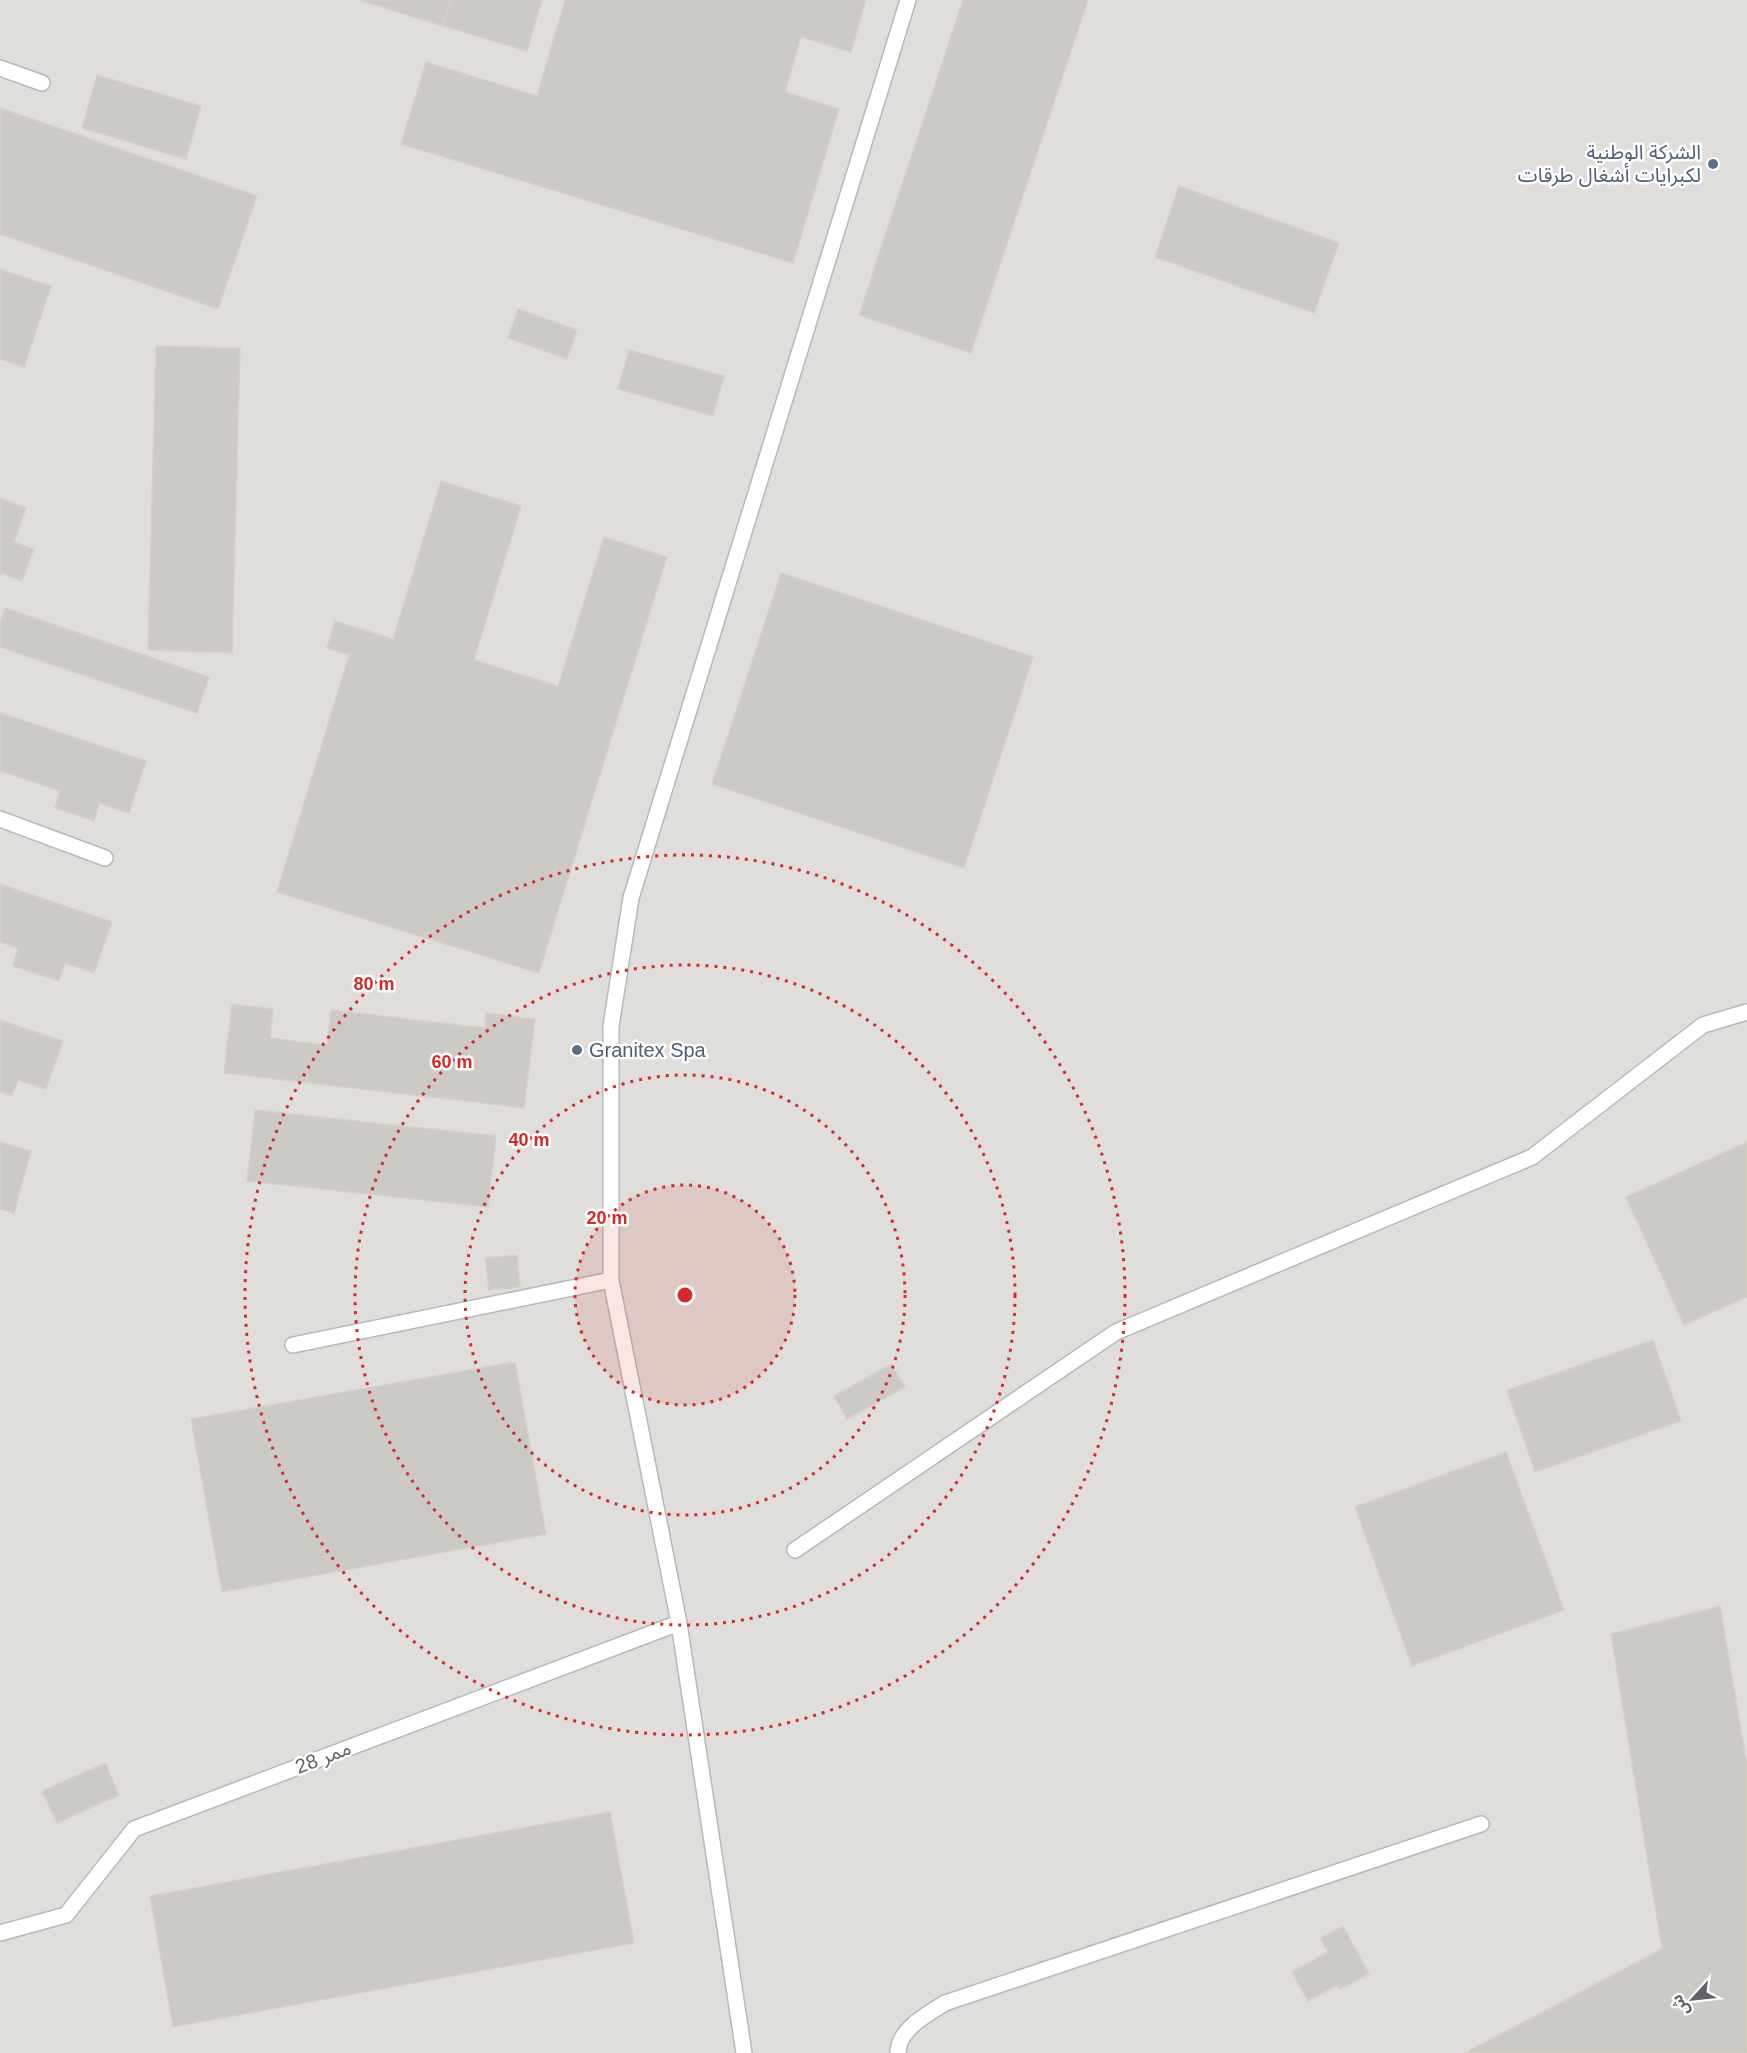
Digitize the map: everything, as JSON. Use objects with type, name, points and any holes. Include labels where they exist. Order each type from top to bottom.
[{"type":"lane","points":[[744,2053],[679,1623],[611,1280],[611,1026],[631,898],[908,0]]},
{"type":"lane","points":[[0,68],[42,83]]},
{"type":"lane","points":[[0,819],[105,858]]},
{"type":"lane","points":[[795,1550],[1116,1332],[1532,1156],[1703,1025],[1747,1012]]},
{"type":"lane","points":[[293,1345],[611,1280]]},
{"type":"lane","name":"ممر 28","points":[[0,1934],[66,1915],[134,1829],[679,1623]]},
{"type":"lane","points":[[898,2053],[898,2048],[914,2023],[945,2002],[1481,1824]]},
{"type":"shaded area","points":[[0,0],[1747,0],[1747,2053],[0,2053]]},
{"type":"building","points":[[359,0],[451,0],[443,26]]},
{"type":"building","points":[[451,0],[542,0],[527,51],[443,26]]},
{"type":"building","points":[[565,0],[866,0],[851,52],[801,37],[785,92],[839,109],[793,263],[401,144],[426,62],[537,96]]},
{"type":"building","points":[[963,0],[1088,0],[971,353],[859,315]]},
{"type":"building","points":[[97,75],[201,106],[186,159],[82,128]]},
{"type":"building","points":[[0,108],[257,196],[218,309],[0,234]]},
{"type":"building","points":[[1179,186],[1339,243],[1314,313],[1155,257]]},
{"type":"building","points":[[0,269],[51,286],[24,367],[0,359]]},
{"type":"building","points":[[518,309],[577,330],[567,359],[508,338]]},
{"type":"building","points":[[156,346],[240,348],[232,653],[148,650]]},
{"type":"building","points":[[629,350],[724,376],[713,416],[618,389]]},
{"type":"building","points":[[441,481],[521,506],[474,660],[558,686],[604,537],[667,557],[539,973],[277,892],[349,655],[327,648],[335,621],[393,639]]},
{"type":"building","points":[[0,498],[26,508],[14,542],[34,549],[22,581],[1,573],[0,576]]},
{"type":"building","points":[[781,573],[1033,657],[964,868],[712,784]]},
{"type":"building","points":[[5,608],[209,677],[197,713],[0,647],[0,622]]},
{"type":"building","points":[[0,713],[146,761],[129,813],[99,803],[94,821],[55,808],[60,791],[0,771]]},
{"type":"building","points":[[0,884],[112,922],[94,973],[65,963],[59,981],[13,966],[18,948],[0,942]]},
{"type":"building","points":[[232,1004],[273,1009],[270,1038],[327,1045],[331,1010],[485,1028],[486,1013],[535,1019],[524,1108],[224,1073]]},
{"type":"building","points":[[0,1020],[63,1041],[46,1089],[18,1080],[12,1096],[0,1092]]},
{"type":"building","points":[[255,1110],[496,1136],[488,1207],[247,1181]]},
{"type":"building","points":[[0,1142],[31,1151],[14,1213],[0,1209]]},
{"type":"building","points":[[1747,1142],[1747,1297],[1684,1325],[1626,1197]]},
{"type":"building","points":[[517,1255],[520,1287],[489,1290],[485,1258]]},
{"type":"building","points":[[1653,1340],[1681,1421],[1535,1472],[1507,1390]]},
{"type":"building","points":[[515,1362],[546,1534],[222,1592],[191,1419]]},
{"type":"building","points":[[891,1364],[905,1387],[847,1419],[834,1396]]},
{"type":"building","points":[[1506,1452],[1564,1610],[1412,1666],[1355,1507]]},
{"type":"building","points":[[1720,1606],[1747,1765],[1747,2053],[1465,2053],[1662,1949],[1611,1634]]},
{"type":"building","points":[[105,1763],[119,1795],[57,1823],[42,1791]]},
{"type":"building","points":[[610,1812],[634,1943],[173,2027],[150,1896]]},
{"type":"building","points":[[1343,1926],[1369,1974],[1340,1989],[1337,1985],[1308,2001],[1292,1972],[1328,1952],[1320,1938]]},
{"type":"place","name":"الشركة الوطنية لكبرايات أشغال طرقات","points":[[1713,164]]},
{"type":"place","name":"Granitex Spa","points":[[577,1050]]}]
